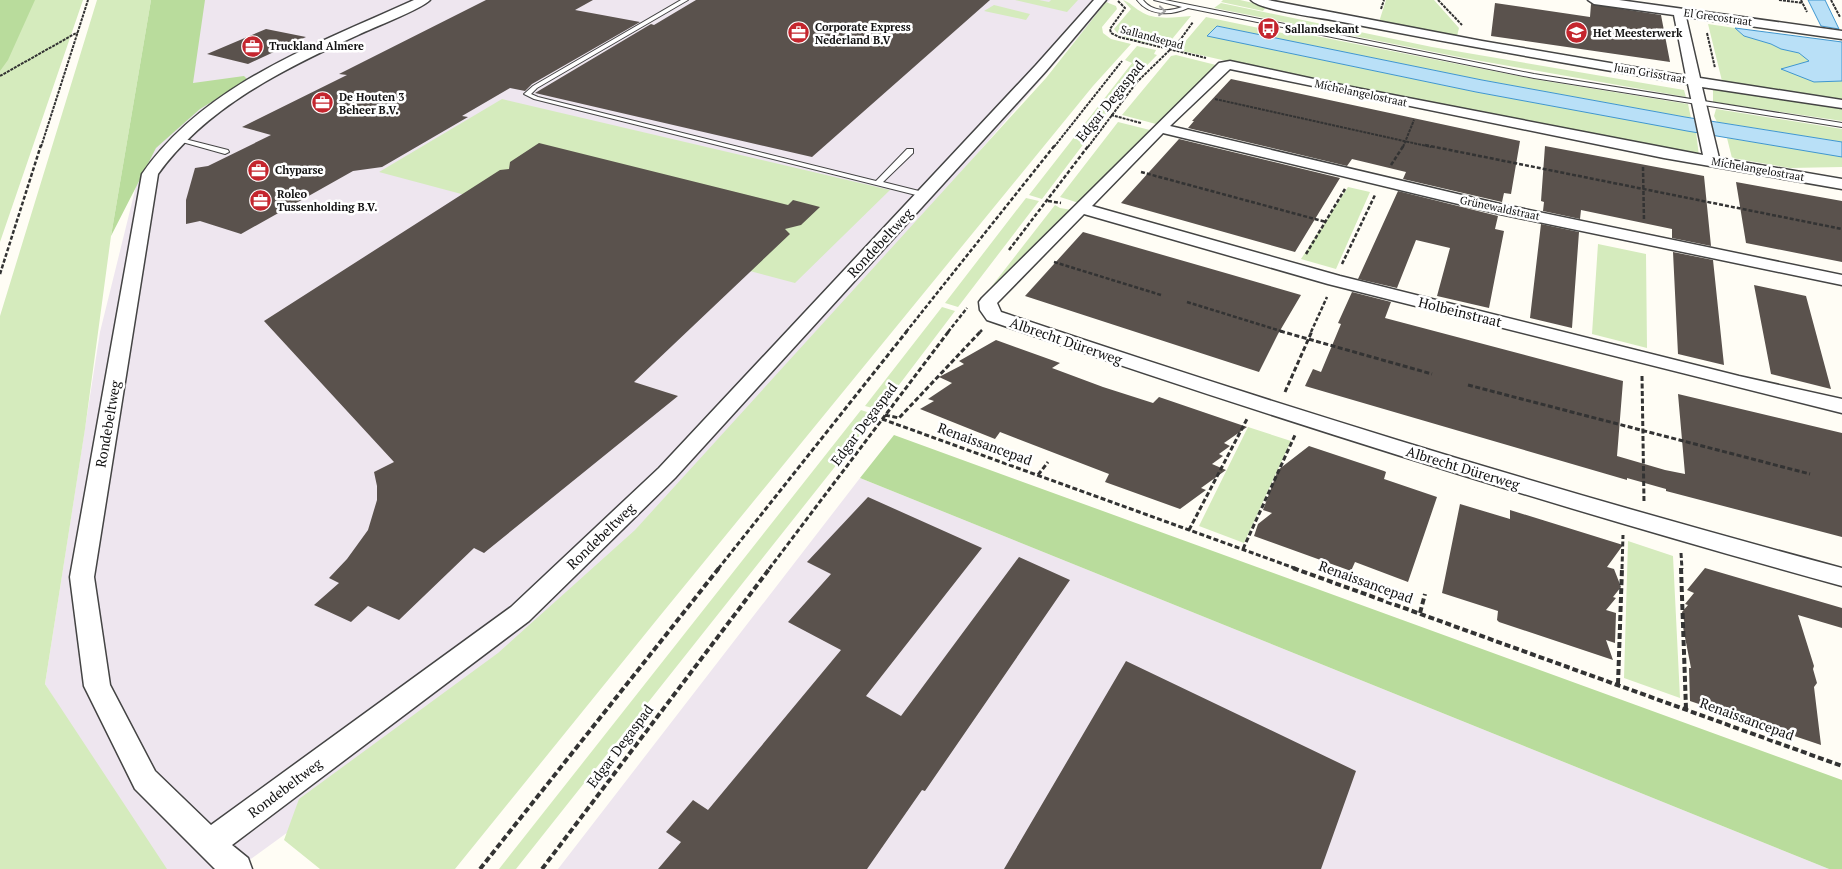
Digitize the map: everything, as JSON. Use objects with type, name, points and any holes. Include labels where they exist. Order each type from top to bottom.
[{"type":"street","name":"Rondebeltweg","points":[[424,0],[265,76],[228,97],[177,139],[150,174],[82,577],[97,686],[146,780],[209,844],[520,614],[667,474],[1041,68],[1100,0]]},
{"type":"street","name":"Juan Grisstraat","points":[[1257,0],[1459,40],[1719,85],[1842,104]]},
{"type":"street","name":"El Grecostraat","points":[[1594,0],[1842,34]]},
{"type":"street","points":[[1679,12],[1711,154]]},
{"type":"street","points":[[994,316],[988,310],[988,302],[1160,128],[1224,66],[1230,65]]},
{"type":"street","name":"Michelangelostraat","points":[[1230,65],[1419,105],[1643,149],[1711,154],[1842,184]]},
{"type":"street","name":"Grünewaldstraat","points":[[1160,128],[1381,182],[1644,240],[1842,280]]},
{"type":"street","name":"Holbeinstraat","points":[[1080,208],[1296,269],[1642,358],[1842,406]]},
{"type":"street","name":"Albrecht Dürerweg","points":[[994,316],[1255,404],[1624,517],[1842,577]]},
{"type":"street","points":[[209,844],[237,869]]},
{"type":"lane","points":[[685,0],[535,87],[527,94],[536,98],[924,195]]},
{"type":"lane","points":[[1140,0],[1146,7],[1163,12],[1187,6]]},
{"type":"lane","points":[[1162,1],[1701,108],[1842,125]]},
{"type":"lane","points":[[177,139],[225,152]]},
{"type":"lane","points":[[878,184],[910,151]]},
{"type":"path","points":[[0,274],[88,0]]},
{"type":"path","name":"Sallandsepad","points":[[1116,0],[1123,4],[1125,8],[1110,29],[1111,33],[1118,37],[1230,65]]},
{"type":"path","points":[[1438,0],[1464,26],[1459,40]]},
{"type":"path","points":[[1779,0],[1802,2],[1807,12]]},
{"type":"path","points":[[1832,0],[1840,17]]},
{"type":"path","points":[[1835,7],[1842,8]]},
{"type":"path","name":"Edgar Degaspad","points":[[1004,258],[1137,82],[1180,40],[1204,10]]},
{"type":"path","points":[[1706,15],[1705,26],[1719,85]]},
{"type":"path","points":[[0,76],[78,31]]},
{"type":"path","points":[[480,869],[1122,61]]},
{"type":"path","points":[[1215,98],[1405,142],[1644,192],[1842,229]]},
{"type":"path","points":[[1381,182],[1405,142],[1419,105]]},
{"type":"path","points":[[1111,115],[1160,128]]},
{"type":"path","points":[[1643,149],[1644,240]]},
{"type":"path","points":[[1132,170],[1326,222]]},
{"type":"path","points":[[1296,269],[1326,222],[1352,175]]},
{"type":"path","points":[[1046,259],[1161,295]]},
{"type":"path","points":[[1187,302],[1308,340],[1432,374]]},
{"type":"path","name":"Edgar Degaspad","points":[[542,869],[969,306]]},
{"type":"path","name":"Albrecht Dürerweg","points":[[885,415],[899,418],[994,316]]},
{"type":"path","points":[[1642,358],[1645,523]]},
{"type":"path","points":[[1468,384],[1643,432],[1810,474]]},
{"type":"path","points":[[1189,530],[1255,404]]},
{"type":"path","points":[[1243,549],[1302,418]]},
{"type":"path","name":"Renaissancepad","points":[[882,419],[1842,766]]},
{"type":"path","points":[[1038,475],[1048,462]]},
{"type":"path","points":[[1618,684],[1624,517]]},
{"type":"path","points":[[1680,532],[1686,709]]},
{"type":"path","points":[[1420,613],[1425,594]]},
{"type":"shaded area","points":[[182,0],[1110,0],[678,500],[456,710],[237,869],[160,869],[45,684],[100,332]]},
{"type":"shaded area","points":[[860,478],[1829,869],[558,869]]},
{"type":"green space","points":[[0,0],[83,0],[0,242]]},
{"type":"green space","points":[[0,0],[35,0],[8,60],[0,71]]},
{"type":"green space","points":[[97,0],[151,0],[111,236],[85,429],[45,684],[167,869],[0,869],[0,316]]},
{"type":"green space","points":[[151,0],[205,0],[193,83],[244,76],[248,80],[200,109],[156,148],[111,236]]},
{"type":"green space","points":[[1015,0],[1049,2],[1051,0],[1078,0],[1067,12]]},
{"type":"green space","points":[[1123,0],[1152,16],[1165,18],[1191,16],[1168,44],[1139,41],[1124,36],[1114,29],[1131,9]]},
{"type":"green space","points":[[1223,0],[1240,0],[1267,6],[1263,11],[1221,2]]},
{"type":"green space","points":[[1386,0],[1434,0],[1459,28],[1457,36],[1379,22]]},
{"type":"green space","points":[[1106,2],[1116,6],[1117,9],[1102,27],[1103,33],[1111,39],[1131,44],[1093,86],[455,869],[320,869],[284,840],[299,799],[498,653],[635,530],[1046,78]]},
{"type":"green space","points":[[1221,3],[1432,47],[1684,90],[1686,97],[1464,58],[1214,8]]},
{"type":"green space","points":[[994,5],[1030,14],[1026,20],[984,11]]},
{"type":"green space","points":[[1206,17],[1287,34],[1290,31],[1539,80],[1688,104],[1691,118],[1482,80],[1217,26],[1208,36],[1476,92],[1696,132],[1699,156],[1355,90],[1178,50]]},
{"type":"green space","points":[[1708,24],[1735,28],[1744,36],[1799,53],[1810,61],[1782,69],[1842,81],[1842,99],[1722,81]]},
{"type":"green space","points":[[1137,46],[1156,50],[1154,54],[1157,55],[1128,85],[1042,199],[1029,195],[1132,63],[1125,60]]},
{"type":"green space","points":[[1176,55],[1216,65],[1156,124],[1122,115],[1171,56]]},
{"type":"green space","points":[[1721,87],[1842,106],[1842,121],[1713,102],[1713,90]]},
{"type":"green space","points":[[502,99],[890,190],[795,283],[379,172]]},
{"type":"green space","points":[[1716,109],[1842,129],[1842,142],[1717,122],[1714,116]]},
{"type":"green space","points":[[1118,122],[1150,130],[1079,203],[1060,197]]},
{"type":"green space","points":[[1727,138],[1842,156],[1842,167],[1790,168],[1732,158]]},
{"type":"green space","points":[[1348,187],[1370,192],[1336,269],[1301,259]]},
{"type":"green space","points":[[1026,198],[1039,201],[958,307],[945,303]]},
{"type":"green space","points":[[1055,205],[1072,210],[981,300]]},
{"type":"green space","points":[[1598,244],[1646,254],[1647,348],[1592,334]]},
{"type":"green space","points":[[942,307],[955,311],[880,410],[865,406]]},
{"type":"green space","points":[[861,410],[876,415],[516,869],[499,869]]},
{"type":"green space","points":[[1248,427],[1291,441],[1244,543],[1199,526]]},
{"type":"green space","points":[[894,435],[1842,780],[1842,869],[1829,869],[860,478]]},
{"type":"green space","points":[[1628,541],[1673,556],[1680,698],[1624,678]]},
{"type":"water","points":[[1808,0],[1825,0],[1839,29],[1821,26]]},
{"type":"water","points":[[1217,26],[1482,80],[1685,117],[1842,142],[1842,157],[1687,131],[1476,92],[1207,36]]},
{"type":"water","points":[[1735,28],[1842,42],[1842,81],[1814,82],[1781,69],[1809,61],[1799,53],[1744,36]]},
{"type":"building","points":[[486,0],[593,0],[575,10],[640,22],[532,84],[525,91],[510,88],[462,116],[468,117],[382,167],[353,171],[241,234],[200,221],[186,224],[186,200],[195,168],[208,166],[271,135],[242,127],[347,75],[339,74]]},
{"type":"building","points":[[696,0],[990,0],[812,157],[535,93],[651,24],[654,25]]},
{"type":"building","points":[[1495,3],[1590,17],[1591,4],[1661,15],[1670,62],[1491,36]]},
{"type":"building","points":[[266,29],[306,37],[248,64],[207,54]]},
{"type":"building","points":[[1231,79],[1520,141],[1511,194],[1504,193],[1502,202],[1403,179],[1406,172],[1352,159],[1347,166],[1188,128],[1194,121],[1192,121]]},
{"type":"building","points":[[1179,139],[1340,178],[1295,252],[1121,203]]},
{"type":"building","points":[[539,143],[788,205],[793,200],[820,207],[801,225],[785,229],[790,234],[634,382],[678,396],[484,553],[474,548],[399,620],[368,606],[351,622],[314,605],[339,583],[329,578],[347,559],[368,530],[377,500],[374,472],[394,462],[264,321],[500,170],[509,169],[510,162]]},
{"type":"building","points":[[1545,146],[1704,176],[1711,246],[1672,238],[1672,229],[1581,210],[1580,219],[1543,211],[1544,202],[1541,201]]},
{"type":"building","points":[[1736,182],[1842,201],[1842,262],[1746,243]]},
{"type":"building","points":[[1398,191],[1498,216],[1495,229],[1504,231],[1489,308],[1437,296],[1450,248],[1416,240],[1397,288],[1358,279]]},
{"type":"building","points":[[1541,224],[1579,232],[1572,328],[1530,318]]},
{"type":"building","points":[[1083,232],[1301,295],[1278,334],[1259,372],[1025,296]]},
{"type":"building","points":[[1673,252],[1713,260],[1724,365],[1678,354]]},
{"type":"building","points":[[1754,285],[1806,296],[1831,389],[1771,374]]},
{"type":"building","points":[[1352,292],[1391,302],[1385,318],[1623,381],[1617,456],[1665,470],[1685,474],[1678,394],[1842,433],[1842,537],[1666,491],[1666,489],[1627,478],[1627,480],[1305,386],[1313,369],[1321,372],[1341,324],[1338,323]]},
{"type":"building","points":[[996,340],[1060,363],[1052,368],[1103,387],[1153,403],[1159,397],[1247,427],[1224,443],[1230,446],[1219,454],[1223,456],[1212,464],[1226,470],[1201,488],[1206,490],[1180,509],[1105,482],[1109,474],[1000,432],[995,439],[920,409],[934,401],[928,399],[952,383],[939,377],[964,364],[959,361]]},
{"type":"building","points":[[1309,446],[1384,471],[1386,472],[1384,479],[1437,497],[1408,582],[1355,562],[1351,571],[1254,536],[1258,524],[1272,513],[1263,510],[1278,470]]},
{"type":"building","points":[[868,497],[982,548],[866,696],[901,716],[1019,557],[1070,580],[925,791],[922,790],[867,869],[658,869],[681,842],[666,832],[693,800],[708,810],[841,650],[788,622],[831,574],[807,562]]},
{"type":"building","points":[[1460,504],[1510,519],[1510,510],[1623,545],[1607,567],[1614,569],[1621,587],[1613,597],[1616,598],[1606,610],[1616,613],[1615,643],[1606,640],[1613,660],[1499,622],[1497,620],[1498,611],[1442,593]]},
{"type":"building","points":[[1705,568],[1842,608],[1842,628],[1798,615],[1814,666],[1813,669],[1817,683],[1814,687],[1821,745],[1690,701],[1689,668],[1691,668],[1682,612],[1688,605],[1685,604],[1694,593],[1687,590]]},
{"type":"building","points":[[1126,661],[1356,771],[1321,869],[1004,869]]},
{"type":"place","name":"Sallandsekant","points":[[1269,29]]},
{"type":"place","name":"Corporate Express Nederland B.V","points":[[799,33]]},
{"type":"place","name":"Het Meesterwerk","points":[[1577,33]]},
{"type":"place","name":"Truckland Almere","points":[[253,46]]},
{"type":"place","name":"De Houten 3 Beheer B.V.","points":[[323,103]]},
{"type":"place","name":"Chyparse","points":[[259,170]]},
{"type":"place","name":"Roleo Tussenholding B.V.","points":[[261,200]]}]
